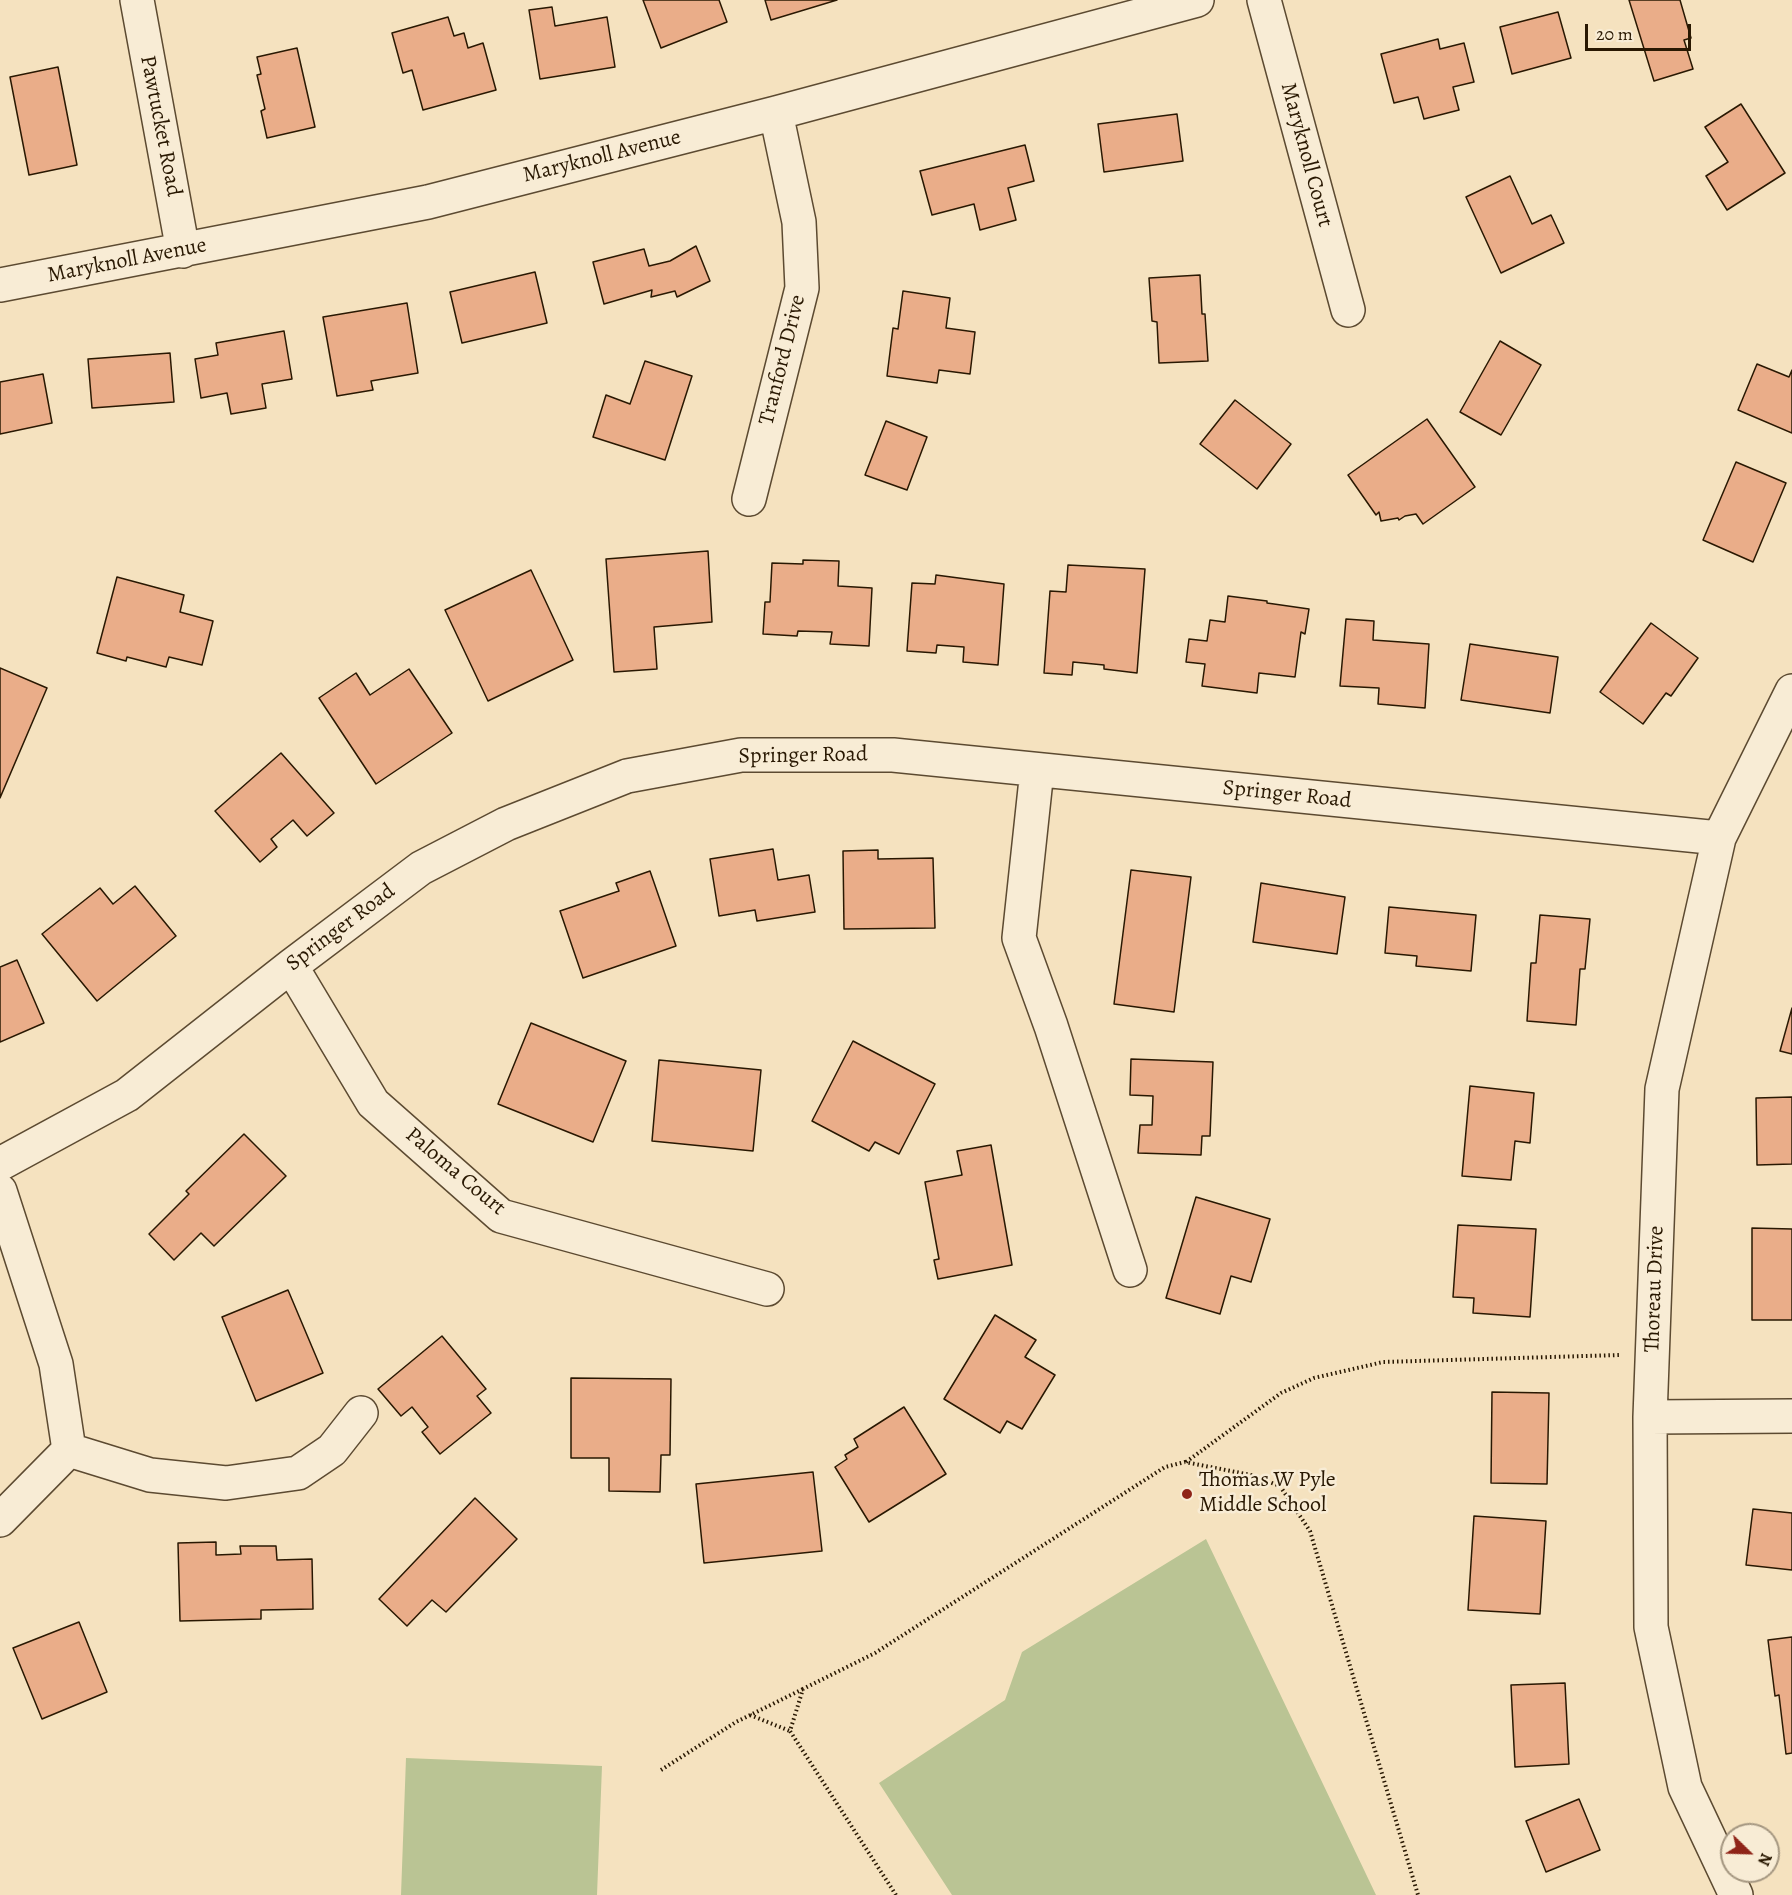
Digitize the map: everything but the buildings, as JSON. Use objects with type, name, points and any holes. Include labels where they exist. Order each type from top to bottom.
[{"type":"street","name":"Pawtucket Road","points":[[136,0],[183,251]]},
{"type":"street","name":"Maryknoll Avenue","points":[[0,285],[428,202],[776,113],[1197,0]]},
{"type":"street","name":"Maryknoll Court","points":[[1264,0],[1348,310]]},
{"type":"street","name":"Tranford Drive","points":[[749,499],[802,288],[799,222],[776,113]]},
{"type":"street","name":"Thoreau Drive","points":[[1736,1895],[1684,1786],[1651,1627],[1650,1417],[1662,1089],[1719,838],[1792,691]]},
{"type":"street","name":"Springer Road","points":[[0,1164],[127,1095],[291,966],[421,868],[506,824],[627,776],[741,755],[893,755],[1719,838]]},
{"type":"street","points":[[1037,770],[1019,938],[1051,1026],[1130,1270]]},
{"type":"street","name":"Paloma Court","points":[[291,966],[373,1103],[501,1216],[767,1289]]},
{"type":"street","points":[[0,1191],[56,1364],[69,1450]]},
{"type":"street","points":[[69,1450],[150,1475],[226,1483],[298,1473],[332,1450],[361,1413]]},
{"type":"street","points":[[1650,1417],[1792,1416]]},
{"type":"street","points":[[0,1520],[69,1450]]},
{"type":"path","points":[[661,1770],[736,1722],[875,1653],[1165,1467],[1185,1462],[1281,1393],[1314,1378],[1383,1362],[1652,1354]]},
{"type":"path","points":[[1185,1462],[1251,1475],[1281,1486],[1310,1531],[1418,1895]]},
{"type":"path","points":[[790,1731],[803,1689]]},
{"type":"path","points":[[750,1715],[790,1731],[896,1895]]},
{"type":"green space","points":[[1206,1539],[1376,1895],[952,1895],[879,1783],[1005,1700],[1022,1652]]},
{"type":"green space","points":[[406,1758],[602,1766],[597,1895],[401,1895]]},
{"type":"place","name":"Thomas W Pyle Middle School","points":[[1187,1494]]}]
